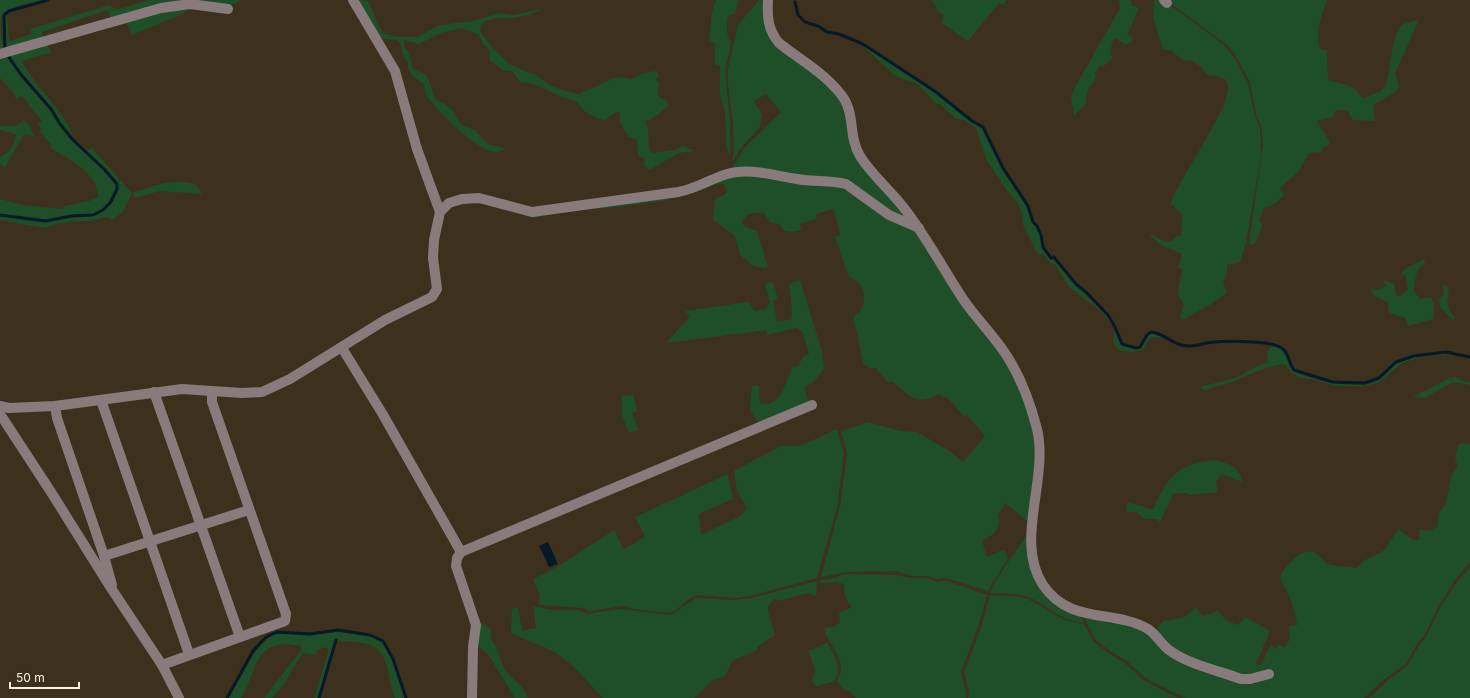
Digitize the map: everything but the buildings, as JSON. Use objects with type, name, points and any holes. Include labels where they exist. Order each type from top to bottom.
[{"type":"street","points":[[0,406],[10,408],[55,406],[182,389],[212,392],[262,392],[290,379],[385,320],[427,300],[436,293],[434,240],[440,212],[413,135],[395,71],[353,0]]},
{"type":"street","points":[[768,0],[767,16],[772,35],[779,43],[824,77],[840,92],[849,106],[853,139],[861,157],[919,228],[963,300],[1009,359],[1036,427],[1039,446],[1039,470],[1032,525],[1032,562],[1043,585],[1058,601],[1080,612],[1128,622],[1147,629],[1168,650],[1178,656],[1241,679],[1250,679],[1269,674]]},
{"type":"street","points":[[0,54],[161,8],[190,4],[228,9]]},
{"type":"street","points":[[440,212],[449,203],[470,198],[479,198],[532,212],[629,200],[690,190],[728,173],[754,172],[798,179],[846,184],[888,215],[919,228]]},
{"type":"street","points":[[342,348],[382,413],[461,552]]},
{"type":"street","points":[[154,392],[240,637]]},
{"type":"street","points":[[162,665],[189,654],[285,621],[287,618],[212,402],[212,392]]},
{"type":"street","points":[[101,400],[189,654]]},
{"type":"street","points":[[472,698],[473,647],[476,625],[456,566],[457,558],[461,552],[812,405]]},
{"type":"street","points":[[55,406],[57,418],[104,556],[112,583],[111,588]]},
{"type":"street","points":[[0,414],[162,665],[179,698]]},
{"type":"street","points":[[104,556],[249,510]]},
{"type":"green space","points":[[0,0],[43,0],[12,8],[3,15],[1,19],[1,26],[3,48],[0,52]]},
{"type":"green space","points":[[149,0],[242,0],[227,7],[196,2],[111,18],[107,10],[42,32],[44,38],[7,51],[4,19],[7,13],[9,41],[32,34],[30,29],[106,6],[110,5],[115,10]]},
{"type":"green space","points":[[355,0],[368,1],[383,33],[398,37],[417,37],[440,25],[473,21],[500,13],[514,15],[544,8],[529,15],[512,18],[496,18],[483,22],[480,31],[491,46],[509,64],[535,75],[552,86],[569,92],[579,94],[614,78],[624,77],[631,79],[648,72],[657,71],[658,77],[655,79],[659,83],[658,97],[666,100],[669,106],[650,120],[645,121],[648,129],[649,150],[653,153],[675,150],[683,146],[695,151],[679,153],[649,170],[644,165],[645,159],[638,156],[637,140],[629,137],[620,123],[620,112],[616,112],[605,120],[599,119],[585,112],[577,102],[534,84],[520,82],[513,72],[503,70],[490,61],[489,49],[484,45],[479,35],[462,28],[441,33],[419,44],[404,40],[404,47],[409,53],[413,69],[427,75],[437,101],[445,104],[453,111],[461,125],[475,130],[489,145],[505,148],[498,152],[487,150],[462,133],[430,100],[425,93],[424,84],[413,77],[408,67],[408,62],[403,55],[400,43],[397,40],[377,38]]},
{"type":"green space","points":[[716,0],[739,0],[735,13],[728,16],[727,23],[727,33],[731,43],[725,70],[730,123],[730,158],[726,144],[725,113],[720,93],[720,66],[715,64],[715,43],[709,41],[712,12]]},
{"type":"green space","points":[[759,0],[766,0],[766,27],[841,96],[854,150],[904,212],[904,219],[852,186],[730,172],[745,147],[781,112],[766,94],[754,101],[762,115],[760,127],[743,145],[732,162],[734,151],[733,123],[728,83],[728,69],[738,25]]},
{"type":"green space","points":[[932,0],[1007,0],[1003,5],[999,3],[968,41],[942,23],[944,15],[937,11]]},
{"type":"green space","points":[[1119,0],[1131,0],[1132,6],[1139,8],[1127,35],[1132,37],[1133,41],[1125,45],[1116,38],[1114,40],[1110,54],[1113,57],[1103,67],[1100,65],[1095,73],[1096,77],[1087,93],[1086,104],[1074,115],[1071,97],[1075,87],[1120,8]]},
{"type":"green space","points":[[1154,0],[1161,0],[1180,12],[1224,45],[1235,59],[1248,84],[1255,116],[1260,129],[1261,155],[1246,243],[1240,263],[1227,265],[1227,275],[1223,282],[1227,293],[1211,304],[1182,320],[1180,317],[1184,305],[1179,296],[1178,290],[1182,269],[1178,268],[1182,254],[1161,245],[1150,235],[1151,234],[1167,242],[1177,236],[1181,236],[1182,214],[1171,204],[1175,193],[1216,121],[1224,104],[1228,90],[1224,79],[1219,76],[1206,74],[1203,68],[1190,60],[1184,61],[1172,51],[1163,49],[1153,17]]},
{"type":"green space","points":[[1166,0],[1327,0],[1318,31],[1318,37],[1320,49],[1327,51],[1328,80],[1341,83],[1355,89],[1360,96],[1364,98],[1381,91],[1386,85],[1395,38],[1401,26],[1419,20],[1395,73],[1399,87],[1395,92],[1373,105],[1375,121],[1353,120],[1348,111],[1336,110],[1333,117],[1317,121],[1330,142],[1322,148],[1322,152],[1309,153],[1299,171],[1280,188],[1284,195],[1276,203],[1264,208],[1259,220],[1262,224],[1260,232],[1253,245],[1249,244],[1263,143],[1261,125],[1256,115],[1250,82],[1236,56],[1227,45]]},
{"type":"green space","points":[[192,7],[182,14],[132,35],[125,21],[163,9]]},
{"type":"green space","points":[[47,44],[51,52],[22,61],[70,128],[74,139],[60,124],[52,108],[8,56]]},
{"type":"green space","points":[[862,45],[936,93],[972,122],[982,128],[1002,168],[1027,207],[1032,223],[1040,235],[1042,248],[1050,259],[1057,262],[1075,285],[1107,316],[1111,325],[1102,312],[1069,287],[1055,264],[1051,264],[1043,254],[1038,255],[1023,225],[1022,213],[1018,203],[1007,191],[986,159],[976,128],[964,120],[956,119],[940,104],[936,104],[919,85],[894,75]]},
{"type":"green space","points":[[7,57],[50,109],[69,137],[116,184],[115,193],[110,203],[102,210],[93,214],[71,215],[46,220],[0,215],[0,199],[23,205],[63,209],[64,206],[89,201],[98,197],[93,180],[81,167],[50,148],[52,145],[39,131],[41,129],[38,124],[42,121],[22,96],[16,99],[13,92],[0,78],[0,58]]},
{"type":"green space","points":[[24,120],[30,126],[34,137],[24,134],[4,169],[4,166],[0,164],[0,157],[11,147],[15,141],[16,134],[0,130],[0,126],[16,126]]},
{"type":"green space","points":[[93,147],[95,152],[132,193],[123,212],[112,220],[107,217],[90,221],[75,221],[56,224],[44,228],[0,220],[0,216],[46,222],[71,217],[93,215],[103,211],[111,204],[117,194],[118,184],[105,168],[86,151]]},
{"type":"green space","points":[[735,174],[839,184],[911,226],[1015,376],[1037,440],[1030,523],[1005,503],[998,515],[999,523],[995,533],[982,541],[987,557],[1004,550],[1008,558],[988,591],[946,578],[936,579],[928,576],[912,576],[896,571],[846,572],[821,577],[840,506],[847,453],[841,431],[868,422],[900,431],[917,432],[951,452],[963,462],[985,436],[967,415],[964,417],[949,399],[939,394],[924,400],[913,398],[892,381],[888,383],[876,368],[870,368],[863,364],[857,332],[853,320],[855,314],[859,313],[862,308],[864,297],[862,287],[859,283],[849,277],[835,237],[840,235],[834,209],[816,214],[817,218],[800,224],[801,230],[792,232],[784,231],[781,225],[770,222],[764,213],[754,213],[745,217],[742,223],[746,227],[757,231],[768,267],[764,268],[753,266],[740,255],[735,236],[713,220],[715,199],[726,194],[727,190],[724,184],[717,184],[694,193],[663,201],[610,208],[580,209],[532,218],[525,216],[521,212],[608,204]]},
{"type":"green space","points":[[180,182],[197,185],[202,194],[160,191],[135,198],[132,193],[164,183]]},
{"type":"green space","points":[[1424,259],[1425,263],[1419,268],[1416,275],[1414,291],[1420,299],[1431,297],[1434,303],[1434,319],[1408,326],[1406,318],[1389,313],[1388,302],[1373,295],[1370,288],[1377,290],[1386,286],[1383,280],[1394,284],[1396,295],[1400,296],[1408,290],[1406,276],[1401,274],[1409,267]]},
{"type":"green space","points":[[800,280],[822,351],[824,368],[813,383],[804,387],[809,402],[758,423],[750,410],[752,386],[759,386],[760,403],[767,404],[778,398],[785,386],[792,367],[798,366],[803,357],[809,354],[802,331],[796,328],[767,335],[767,330],[666,343],[688,319],[689,316],[685,311],[748,302],[755,311],[766,309],[770,302],[765,284],[773,282],[778,299],[773,301],[777,322],[791,319],[792,312],[789,284]]},
{"type":"green space","points":[[1443,285],[1447,286],[1449,290],[1448,306],[1456,319],[1453,320],[1440,307],[1439,299],[1444,294]]},
{"type":"green space","points":[[1112,327],[1121,345],[1136,349],[1141,348],[1148,336],[1152,333],[1164,338],[1151,338],[1143,350],[1133,352],[1120,351],[1113,343],[1114,332]]},
{"type":"green space","points":[[1272,346],[1282,350],[1293,371],[1322,381],[1356,385],[1377,381],[1392,366],[1412,357],[1437,353],[1451,354],[1422,357],[1402,363],[1378,383],[1364,386],[1336,386],[1312,379],[1302,378],[1291,373],[1286,365],[1282,364],[1262,369],[1206,391],[1199,387],[1236,378],[1261,364],[1268,363],[1267,352]]},
{"type":"green space","points":[[1456,377],[1465,382],[1470,382],[1470,385],[1453,382],[1425,398],[1413,397],[1449,378]]},
{"type":"green space","points":[[633,395],[637,411],[632,413],[638,430],[629,433],[622,416],[622,396]]},
{"type":"green space","points":[[837,429],[844,453],[837,507],[817,578],[750,596],[734,598],[697,595],[687,600],[675,611],[669,613],[623,606],[589,611],[583,608],[539,605],[540,596],[533,579],[557,567],[614,530],[624,549],[645,537],[635,517],[728,474],[733,499],[699,514],[701,535],[742,515],[747,508],[737,491],[734,471],[781,446],[800,446]]},
{"type":"green space","points":[[1463,443],[1470,444],[1470,562],[1458,576],[1439,605],[1424,636],[1417,644],[1406,664],[1383,680],[1364,698],[1185,698],[1145,678],[1127,661],[1110,651],[1095,639],[1083,615],[1142,628],[1150,633],[1171,654],[1186,662],[1233,678],[1253,681],[1270,675],[1271,673],[1265,673],[1251,677],[1244,677],[1217,670],[1171,650],[1154,632],[1163,621],[1183,618],[1196,608],[1203,616],[1218,611],[1226,620],[1238,625],[1246,617],[1270,631],[1256,664],[1261,665],[1271,644],[1275,649],[1279,645],[1285,647],[1290,639],[1289,627],[1292,625],[1297,626],[1291,601],[1280,578],[1289,564],[1303,553],[1313,552],[1328,564],[1356,568],[1365,560],[1385,550],[1398,529],[1413,540],[1419,540],[1420,529],[1430,531],[1438,526],[1438,514],[1446,504],[1451,477],[1458,465],[1455,460],[1458,445]]},
{"type":"green space","points":[[1215,460],[1233,466],[1239,473],[1242,482],[1222,474],[1216,481],[1218,492],[1189,495],[1187,493],[1173,494],[1160,522],[1156,519],[1145,519],[1136,512],[1127,512],[1126,507],[1128,502],[1153,510],[1163,489],[1175,474],[1192,464]]},
{"type":"green space","points":[[1031,529],[1041,585],[1080,613],[1084,623],[1067,619],[1033,599],[1025,596],[990,593],[1004,568]]},
{"type":"green space","points":[[1470,566],[1470,698],[1369,698],[1388,680],[1407,666],[1426,637],[1441,606]]},
{"type":"green space","points":[[845,574],[896,575],[912,578],[928,578],[936,582],[947,581],[987,595],[978,627],[961,672],[966,698],[856,698],[848,690],[845,691],[837,681],[841,667],[840,660],[826,635],[824,628],[834,627],[840,623],[839,613],[852,607],[847,600],[844,584],[836,582],[819,583],[820,580],[835,578]]},
{"type":"green space","points":[[817,581],[816,596],[808,593],[779,601],[775,599],[768,606],[768,611],[775,635],[757,647],[758,650],[732,661],[726,675],[710,682],[695,698],[603,698],[573,666],[555,652],[511,633],[512,609],[518,607],[522,631],[536,628],[533,606],[553,610],[577,610],[588,614],[620,609],[671,615],[696,598],[735,600],[751,598]]},
{"type":"green space","points":[[990,595],[1014,596],[1027,599],[1061,618],[1075,623],[1084,624],[1093,641],[1108,653],[1125,663],[1143,680],[1178,698],[968,698],[969,692],[964,672],[981,628]]},
{"type":"green space","points":[[483,623],[491,630],[492,639],[504,668],[521,686],[528,698],[515,698],[488,654],[475,644],[477,626]]},
{"type":"green space","points":[[338,632],[370,637],[380,641],[388,651],[405,698],[395,698],[385,660],[376,648],[362,643],[335,640],[318,698],[314,698],[329,649],[325,647],[318,650],[316,655],[304,653],[282,687],[272,698],[264,698],[302,649],[301,646],[285,644],[274,646],[266,650],[255,666],[241,698],[229,698],[255,652],[267,639],[278,633],[310,635]]},
{"type":"green space","points":[[827,643],[837,662],[838,672],[833,682],[816,686],[812,682],[815,669],[808,651]]},
{"type":"water","points":[[548,542],[558,564],[549,567],[539,546]]},
{"type":"waterway","points":[[5,50],[4,15],[9,11],[48,0]]},
{"type":"waterway","points":[[795,2],[798,15],[805,22],[818,26],[827,32],[839,34],[863,44],[936,92],[972,121],[983,127],[1003,168],[1028,206],[1033,222],[1037,226],[1041,235],[1043,247],[1051,258],[1054,257],[1076,284],[1086,292],[1108,315],[1122,344],[1136,348],[1140,347],[1147,335],[1151,332],[1161,335],[1178,344],[1188,346],[1228,341],[1270,344],[1278,346],[1285,351],[1294,370],[1333,382],[1365,383],[1379,378],[1396,362],[1414,356],[1446,352],[1470,357]]},
{"type":"waterway","points":[[0,215],[46,221],[71,216],[93,215],[103,210],[110,203],[117,189],[117,184],[104,169],[73,140],[60,124],[51,109],[22,76],[8,56]]},
{"type":"waterway","points":[[227,698],[253,651],[266,637],[277,632],[310,634],[338,630],[370,635],[383,641],[393,659],[406,698]]},
{"type":"waterway","points":[[319,698],[336,640]]}]
